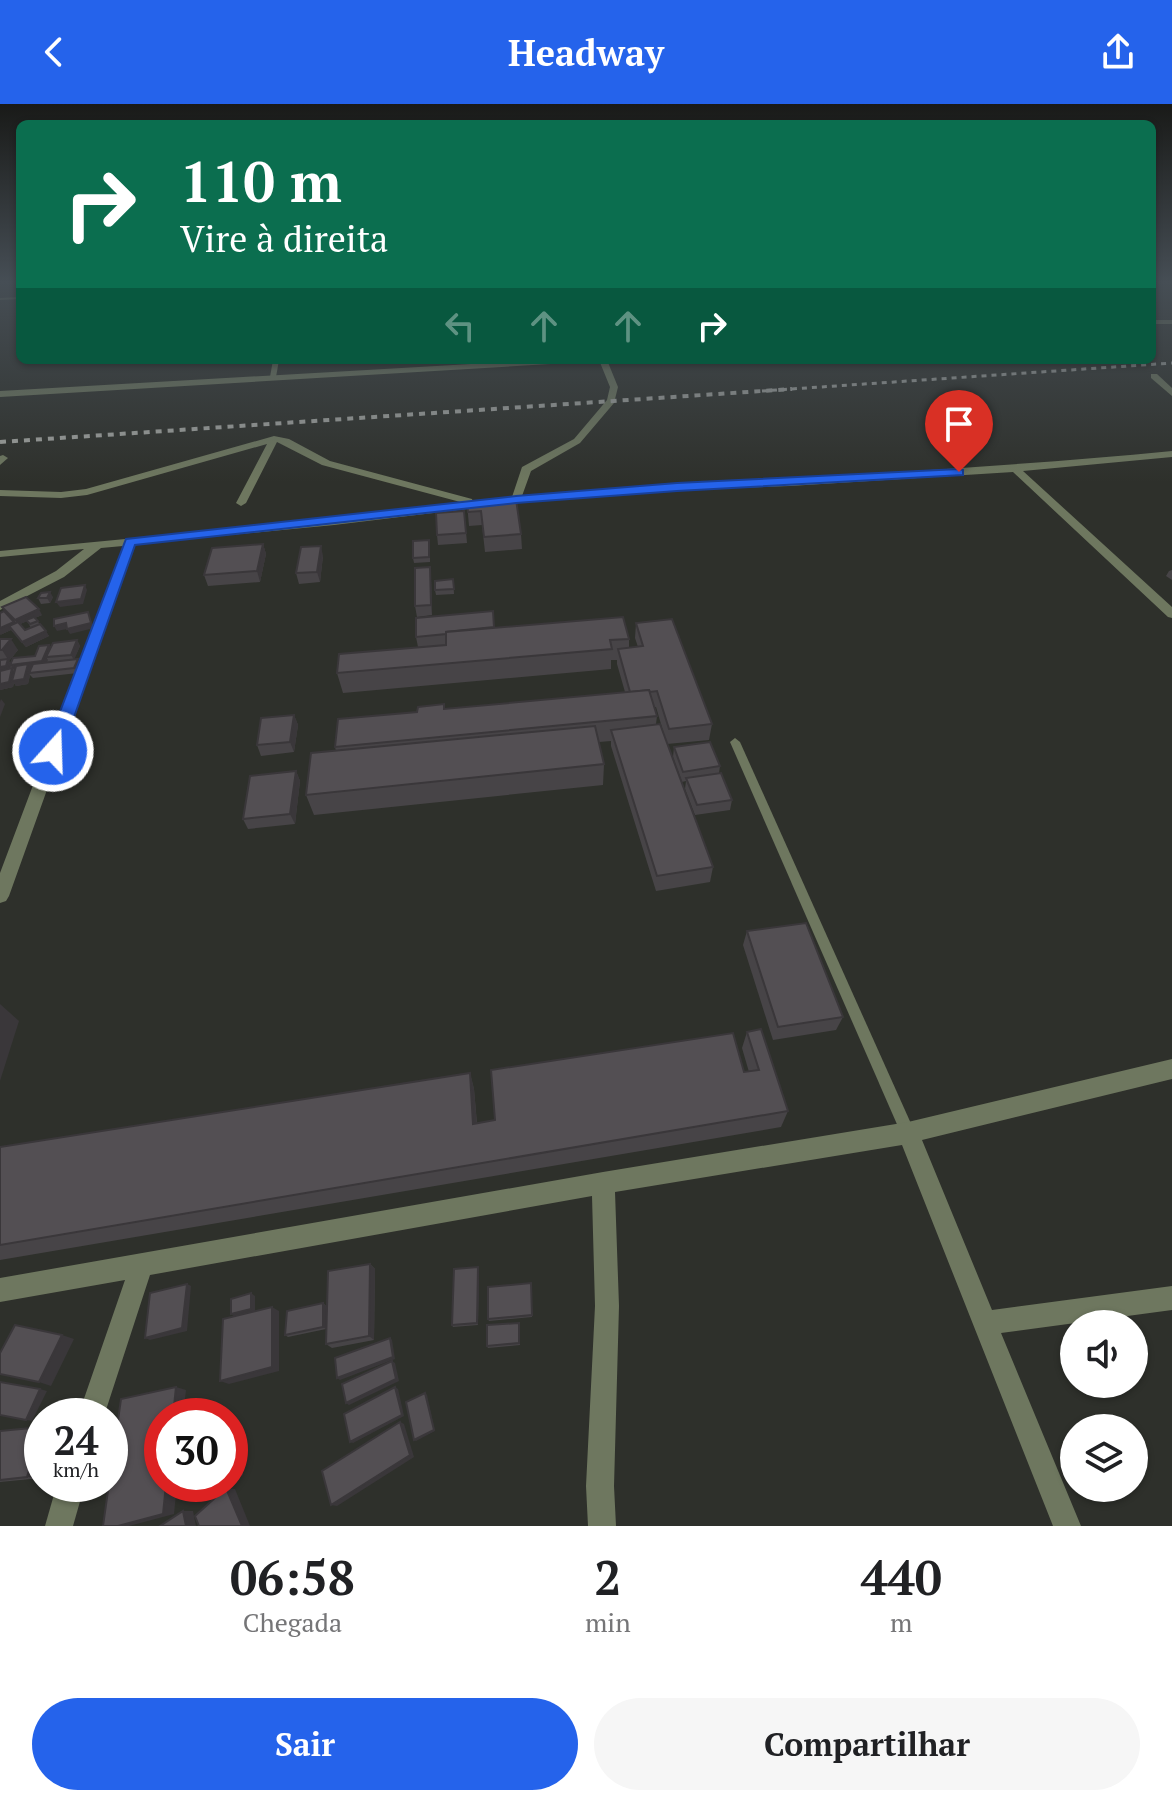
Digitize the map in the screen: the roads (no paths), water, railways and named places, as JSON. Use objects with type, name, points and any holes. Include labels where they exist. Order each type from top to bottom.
[{"type":"street","points":[[376,373],[380,364]]},
{"type":"street","points":[[0,394],[520,364]]},
{"type":"street","points":[[516,500],[526,469],[577,441],[611,401],[614,387],[605,364]]},
{"type":"street","points":[[1154,376],[1172,393]]},
{"type":"street","points":[[0,493],[61,495],[87,492],[274,439],[286,441],[326,463],[481,504]]},
{"type":"street","points":[[241,503],[274,439]]},
{"type":"street","points":[[0,554],[516,500],[677,487],[805,483],[1015,469],[1172,454]]},
{"type":"street","points":[[1015,469],[1172,614]]},
{"type":"street","points":[[0,896],[130,542]]},
{"type":"street","points":[[0,606],[60,574],[97,545]]},
{"type":"street","points":[[0,1290],[603,1183],[908,1133],[1172,1069]]},
{"type":"street","points":[[908,1133],[1067,1526]]},
{"type":"street","points":[[602,1526],[600,1486],[607,1306],[603,1183]]},
{"type":"street","points":[[97,1398],[141,1267]]},
{"type":"street","points":[[986,1323],[1172,1298]]},
{"type":"street","points":[[59,1526],[66,1502]]},
{"type":"lane","points":[[273,377],[275,364]]},
{"type":"lane","points":[[735,742],[908,1133]]},
{"type":"railway","points":[[762,391],[1172,363]]},
{"type":"railway","points":[[0,442],[792,389]]}]
